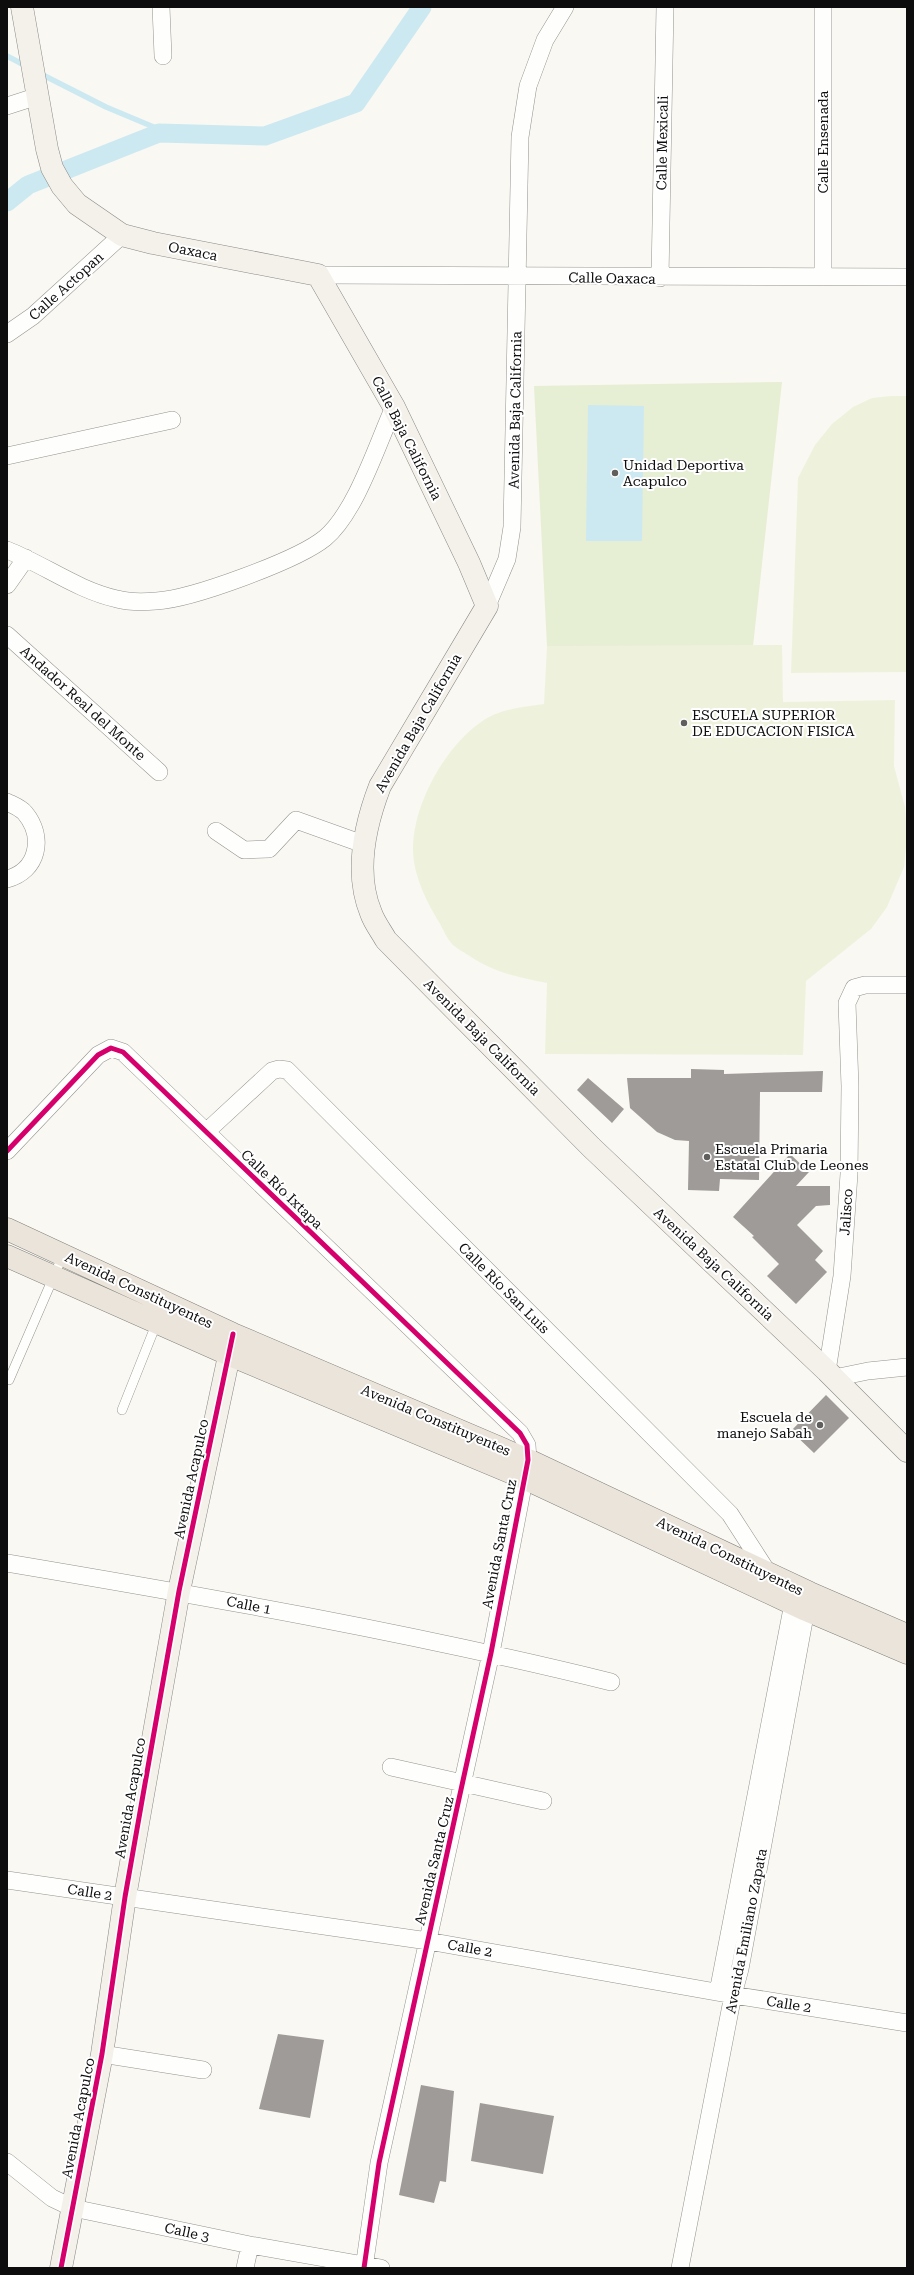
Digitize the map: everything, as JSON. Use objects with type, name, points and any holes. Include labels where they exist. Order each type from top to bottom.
[{"type":"main road","points":[[22,8],[37,90]]},
{"type":"main road","name":"Oaxaca","points":[[37,90],[47,149],[52,168],[62,186],[77,204],[122,235],[152,243],[318,275]]},
{"type":"main road","name":"Calle Baja California","points":[[318,275],[394,408],[469,563],[487,606]]},
{"type":"main road","name":"Avenida Baja California","points":[[487,606],[380,786],[369,815],[363,844],[363,881],[370,912],[386,940],[591,1147],[831,1375],[907,1451]]},
{"type":"main road","name":"Avenida Constituyentes","points":[[7,1229],[63,1255],[161,1312]]},
{"type":"main road","name":"Avenida Constituyentes","points":[[7,1256],[54,1276],[161,1312],[232,1344],[769,1574],[795,1598],[907,1635]]},
{"type":"main road","name":"Avenida Acapulco","points":[[61,2268],[102,2054],[125,1897],[179,1591],[232,1344]]},
{"type":"main road","name":"Avenida Constituyentes","points":[[526,1469],[907,1653]]},
{"type":"street","points":[[161,7],[163,56]]},
{"type":"street","name":"Avenida Baja California","points":[[487,606],[507,559],[512,527],[520,137],[528,86],[545,40],[565,7]]},
{"type":"street","name":"Calle Mexicali","points":[[660,278],[665,7]]},
{"type":"street","name":"Calle Ensenada","points":[[823,7],[823,277]]},
{"type":"street","points":[[7,106],[37,90]]},
{"type":"street","name":"Calle Actopan","points":[[7,334],[33,316],[122,235]]},
{"type":"street","name":"Calle Oaxaca","points":[[318,275],[660,278],[907,278]]},
{"type":"street","points":[[7,550],[26,558],[81,588],[118,600],[157,601],[196,593],[294,557],[325,537],[352,503],[394,408]]},
{"type":"street","points":[[7,456],[172,420]]},
{"type":"street","points":[[7,585],[26,558]]},
{"type":"street","name":"Andador Real del Monte","points":[[7,635],[159,772]]},
{"type":"street","points":[[7,802],[25,812],[35,829],[38,848],[29,866],[13,878],[7,879]]},
{"type":"street","points":[[216,832],[244,850],[269,849],[296,820],[363,844]]},
{"type":"street","name":"Jalisco","points":[[831,1375],[842,1276],[849,1174],[850,1086],[847,1003],[854,988],[865,985],[907,985]]},
{"type":"street","name":"Calle Río Ixtapa","points":[[7,1151],[98,1055],[111,1048],[123,1052],[520,1433],[527,1445],[526,1469]]},
{"type":"street","name":"Calle Río San Luis","points":[[206,1132],[272,1071],[279,1069],[287,1070],[730,1514],[769,1574]]},
{"type":"street","points":[[831,1375],[907,1367]]},
{"type":"street","name":"Avenida Santa Cruz","points":[[364,2267],[379,2163],[491,1653],[526,1469]]},
{"type":"street","name":"Calle 1","points":[[7,1563],[179,1591],[491,1653],[611,1682]]},
{"type":"street","name":"Avenida Emiliano Zapata","points":[[680,2268],[725,1993],[795,1598]]},
{"type":"street","points":[[390,1767],[542,1801]]},
{"type":"street","name":"Calle 2","points":[[7,1880],[428,1941],[907,2023]]},
{"type":"street","points":[[102,2054],[203,2070]]},
{"type":"street","name":"Calle 3","points":[[7,2162],[52,2198],[73,2208],[250,2245],[364,2267],[381,2268]]},
{"type":"street","points":[[245,2268],[250,2245]]},
{"type":"lane","points":[[7,1379],[10,1380],[63,1255]]},
{"type":"lane","points":[[122,1410],[161,1312]]},
{"type":"green space","points":[[782,382],[753,646],[547,646],[534,386]]},
{"type":"green space","points":[[907,396],[907,672],[791,673],[798,478],[815,445],[832,424],[853,407],[872,398]]},
{"type":"green space","points":[[782,645],[783,702],[895,700],[894,766],[905,807],[907,836],[904,867],[887,907],[871,929],[806,981],[803,1055],[545,1054],[547,983],[497,970],[478,961],[451,943],[429,905],[421,887],[415,868],[413,849],[414,832],[425,796],[434,778],[455,746],[481,722],[503,711],[544,704],[547,646]]},
{"type":"water","name":"Unidad Deportiva Acapulco","points":[[588,405],[644,406],[642,541],[586,541]]},
{"type":"building","points":[[691,1069],[724,1070],[724,1074],[823,1071],[822,1092],[760,1092],[759,1180],[720,1179],[719,1191],[688,1190],[689,1141],[675,1140],[657,1132],[630,1108],[627,1078],[691,1078]]},
{"type":"building","points":[[588,1078],[624,1109],[612,1123],[577,1090]]},
{"type":"building","points":[[790,1154],[809,1172],[796,1186],[830,1186],[830,1205],[816,1206],[797,1225],[823,1251],[815,1260],[827,1272],[796,1304],[767,1276],[779,1264],[752,1237],[754,1236],[733,1217]]},
{"type":"building","name":"Escuela de manejo Sabah","points":[[826,1395],[849,1418],[814,1453],[791,1431]]},
{"type":"building","points":[[278,2034],[324,2040],[310,2118],[259,2109]]},
{"type":"building","points":[[421,2085],[454,2091],[446,2182],[440,2181],[434,2203],[399,2195]]},
{"type":"building","points":[[480,2103],[554,2116],[543,2174],[471,2161]]},
{"type":"waterway","points":[[7,202],[28,185],[159,133],[265,136],[356,103],[422,7]]},
{"type":"waterway","points":[[7,56],[26,66]]},
{"type":"waterway","points":[[39,73],[106,107],[168,133]]},
{"type":"cycle path","points":[[7,1151],[98,1055],[111,1048],[123,1052],[520,1433],[527,1445],[528,1460],[491,1653],[379,2163],[364,2268]]},
{"type":"cycle path","points":[[61,2268],[102,2054],[125,1897],[179,1591],[233,1334]]},
{"type":"place","name":"Unidad Deportiva Acapulco","points":[[615,473]]},
{"type":"place","name":"ESCUELA SUPERIOR DE EDUCACION FISICA","points":[[684,723]]},
{"type":"place","name":"Escuela Primaria Estatal Club de Leones","points":[[707,1157]]},
{"type":"place","name":"Escuela de manejo Sabah","points":[[820,1425]]}]
